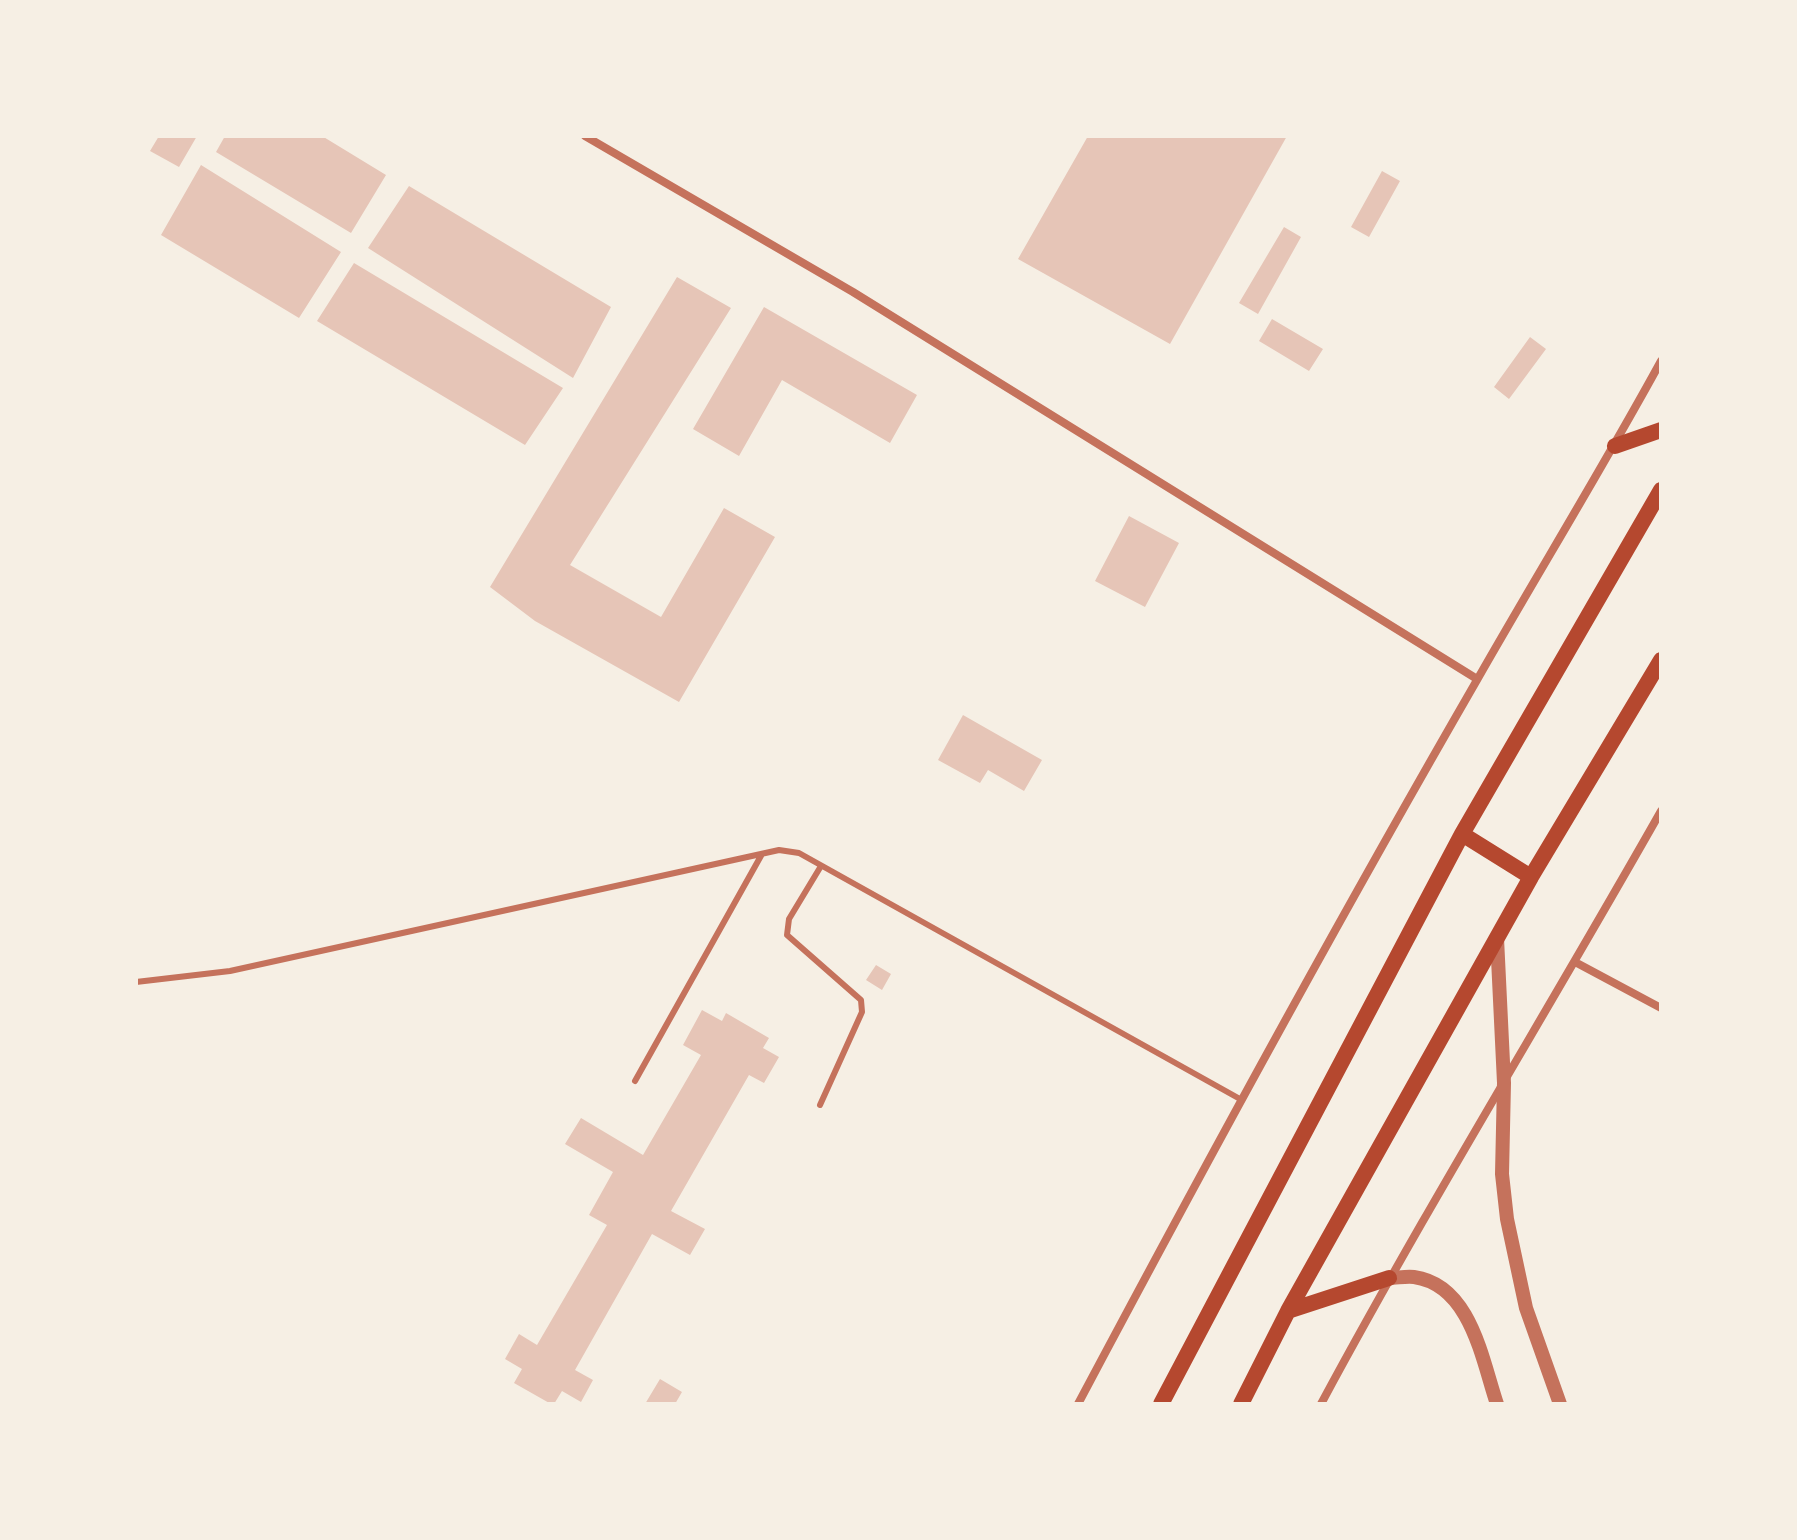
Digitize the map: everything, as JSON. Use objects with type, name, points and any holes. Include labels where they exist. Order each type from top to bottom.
[{"type":"main road","points":[[1615,446],[1661,430]]},
{"type":"main road","points":[[1161,1404],[1462,834],[1661,490]]},
{"type":"main road","points":[[1241,1404],[1288,1311],[1531,877],[1661,660]]},
{"type":"main road","points":[[1462,834],[1531,877]]},
{"type":"main road","points":[[1288,1311],[1389,1278]]},
{"type":"street","points":[[585,136],[853,292],[1477,679]]},
{"type":"street","points":[[1078,1404],[1240,1099],[1661,361]]},
{"type":"street","points":[[1321,1404],[1389,1278],[1661,811]]},
{"type":"street","points":[[1497,938],[1504,1083],[1502,1174],[1512,1249],[1526,1308],[1560,1404]]},
{"type":"street","points":[[1575,962],[1661,1008]]},
{"type":"street","points":[[1389,1278],[1416,1277],[1442,1288],[1461,1307],[1497,1404]]},
{"type":"lane","points":[[136,982],[230,971],[779,850],[799,853],[1240,1099]]},
{"type":"lane","points":[[635,1081],[762,854]]},
{"type":"lane","points":[[820,1105],[862,1012],[861,1000],[787,935],[789,919],[821,866]]},
{"type":"building","points":[[159,136],[197,136],[179,167],[150,151]]},
{"type":"building","points":[[225,136],[322,136],[386,175],[351,233],[216,152]]},
{"type":"building","points":[[1088,136],[1287,136],[1170,344],[1018,259]]},
{"type":"building","points":[[201,165],[341,252],[299,318],[161,235]]},
{"type":"building","points":[[1382,171],[1400,181],[1369,237],[1351,227]]},
{"type":"building","points":[[409,186],[611,307],[573,378],[368,248]]},
{"type":"building","points":[[1284,227],[1301,237],[1258,314],[1239,303]]},
{"type":"building","points":[[354,263],[563,388],[525,445],[317,321]]},
{"type":"building","points":[[677,277],[731,308],[570,565],[661,617],[724,508],[775,537],[679,702],[535,621],[490,587]]},
{"type":"building","points":[[764,307],[917,395],[890,443],[782,380],[739,456],[693,429]]},
{"type":"building","points":[[1272,319],[1323,349],[1309,371],[1259,341]]},
{"type":"building","points":[[1530,337],[1546,349],[1509,399],[1494,387]]},
{"type":"building","points":[[1129,516],[1179,543],[1145,607],[1095,581]]},
{"type":"building","points":[[963,715],[1042,760],[1024,791],[988,770],[980,783],[938,760]]},
{"type":"building","points":[[876,965],[891,974],[882,990],[866,980]]},
{"type":"building","points":[[702,1010],[722,1021],[726,1013],[769,1038],[763,1048],[779,1057],[764,1083],[749,1075],[671,1211],[705,1229],[690,1255],[652,1234],[575,1370],[593,1380],[581,1402],[562,1391],[551,1404],[514,1383],[522,1369],[505,1359],[519,1334],[537,1345],[607,1225],[589,1215],[613,1172],[565,1144],[581,1118],[643,1155],[701,1055],[683,1045]]},
{"type":"building","points":[[660,1379],[682,1392],[675,1404],[645,1404]]}]
